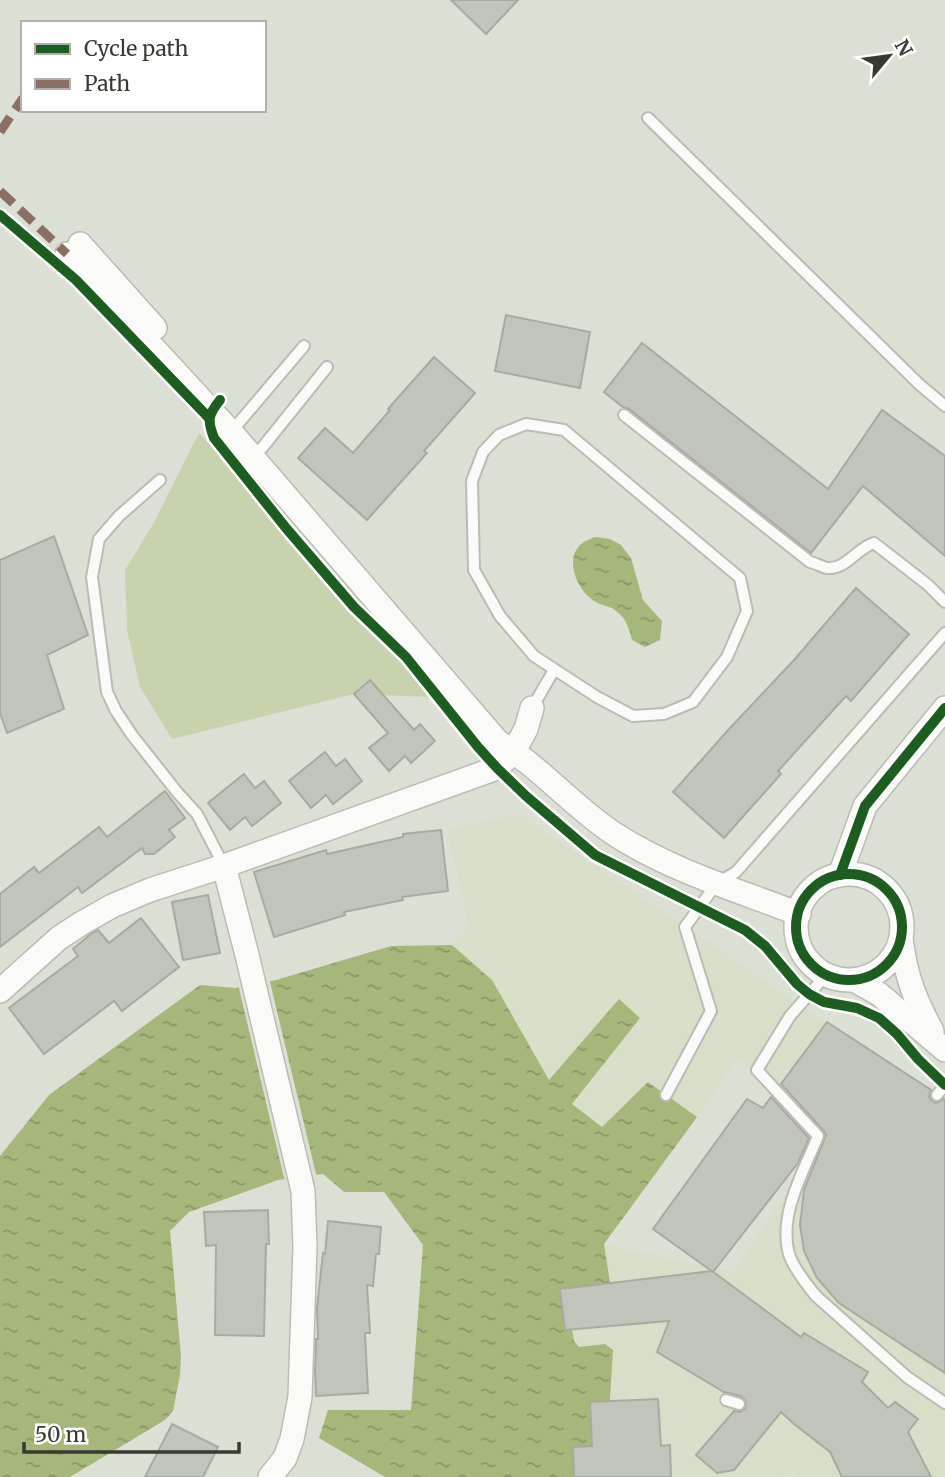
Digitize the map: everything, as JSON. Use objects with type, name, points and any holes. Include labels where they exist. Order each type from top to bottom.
[{"type":"street","points":[[74,249],[236,427],[498,742],[514,751],[615,835],[657,859],[799,914]]},
{"type":"street","points":[[236,427],[262,448],[508,733],[514,751]]},
{"type":"street","points":[[0,991],[59,938],[113,905],[497,768],[514,751],[526,729],[532,708]]},
{"type":"street","points":[[840,875],[865,806],[945,708]]},
{"type":"street","points":[[224,866],[303,1191],[305,1247],[300,1396],[292,1439],[285,1458],[270,1477]]},
{"type":"street","points":[[901,939],[895,954],[884,967],[870,976],[845,980],[826,975],[811,963],[800,946],[797,926],[803,901],[825,880],[849,874],[869,878],[891,895],[902,921],[901,939],[909,983],[919,1007],[942,1047]]},
{"type":"street","points":[[854,980],[879,994],[942,1047]]},
{"type":"lane","points":[[648,118],[920,385],[945,406]]},
{"type":"lane","points":[[236,427],[304,346]]},
{"type":"lane","points":[[262,448],[327,368]]},
{"type":"lane","points":[[624,415],[810,562],[828,568],[844,565],[865,546],[874,542],[945,602]]},
{"type":"lane","points":[[526,424],[564,429],[686,531],[740,578],[747,611],[727,657],[693,702],[664,715],[633,716],[554,670],[534,656],[500,616],[474,570],[472,481],[483,452],[499,435],[526,424]]},
{"type":"lane","points":[[160,480],[119,516],[99,539],[92,577],[107,692],[132,734],[197,814],[224,866]]},
{"type":"lane","points":[[666,1095],[711,1011],[684,927],[717,883],[736,872],[945,633]]},
{"type":"lane","points":[[532,708],[554,670]]},
{"type":"lane","points":[[826,975],[790,1016],[757,1070],[818,1136],[792,1200],[787,1226],[788,1252],[804,1283],[816,1296],[908,1377],[945,1403]]},
{"type":"lane","points":[[937,1094],[945,1085]]},
{"type":"lane","points":[[726,1400],[739,1404]]},
{"type":"shaded area","points":[[199,433],[454,698],[354,694],[172,739],[140,687],[127,630],[125,570],[155,521]]},
{"type":"shaded area","points":[[519,814],[945,1103],[945,1477],[797,1477],[795,1474],[777,1477],[567,1477],[568,1304],[603,1244],[733,1272],[814,1153],[807,1116],[736,1059],[697,1117],[648,1082],[602,1128],[572,1104],[640,1018],[619,1000],[549,1080],[492,980],[452,945],[469,927],[447,830]]},
{"type":"water","points":[[595,537],[610,539],[621,545],[631,558],[643,600],[662,621],[660,640],[645,647],[632,640],[622,617],[612,608],[589,597],[579,584],[573,567],[575,552],[587,540]]},
{"type":"water","points":[[452,945],[492,980],[549,1080],[619,999],[640,1018],[572,1104],[602,1127],[648,1082],[697,1117],[604,1244],[610,1283],[568,1304],[574,1341],[579,1347],[605,1344],[613,1350],[610,1399],[587,1477],[385,1477],[319,1438],[328,1410],[411,1410],[423,1245],[384,1192],[344,1192],[323,1174],[278,1180],[189,1212],[170,1231],[181,1356],[173,1411],[165,1420],[70,1477],[0,1477],[0,1156],[49,1095],[200,985],[236,988],[276,980],[391,946]]},
{"type":"pier","points":[[269,978],[317,1178],[285,1182],[238,984]]},
{"type":"building","points":[[451,0],[518,0],[486,34]]},
{"type":"building","points":[[506,315],[590,332],[580,388],[495,371]]},
{"type":"building","points":[[642,343],[828,489],[882,410],[945,456],[945,556],[863,486],[811,553],[604,392]]},
{"type":"building","points":[[434,357],[475,393],[424,451],[427,453],[367,520],[298,458],[325,428],[353,453]]},
{"type":"building","points":[[54,536],[88,635],[47,655],[64,709],[7,733],[0,713],[0,560]]},
{"type":"building","points":[[856,588],[909,634],[851,701],[846,696],[778,771],[781,774],[724,838],[673,792]]},
{"type":"building","points":[[370,680],[414,730],[420,724],[435,741],[411,763],[405,756],[389,771],[369,748],[388,733],[354,694]]},
{"type":"building","points":[[325,752],[336,766],[345,759],[362,781],[333,804],[326,795],[311,808],[289,781]]},
{"type":"building","points":[[244,774],[255,788],[264,781],[281,803],[252,826],[245,817],[230,830],[208,803]]},
{"type":"building","points":[[165,791],[185,818],[169,830],[175,837],[154,854],[145,854],[142,848],[82,893],[78,887],[0,947],[0,894],[34,867],[39,873],[99,827],[107,837]]},
{"type":"building","points":[[441,830],[448,891],[402,897],[403,900],[344,912],[345,915],[274,937],[254,872],[326,850],[327,854],[403,837],[403,834]]},
{"type":"building","points":[[208,895],[220,953],[183,960],[172,902]]},
{"type":"building","points":[[141,918],[179,967],[122,1011],[114,1001],[44,1054],[9,1008],[78,956],[73,949],[92,933],[98,930],[109,943]]},
{"type":"building","points":[[827,1022],[931,1090],[929,1097],[933,1102],[945,1100],[945,1373],[839,1303],[817,1278],[804,1251],[800,1225],[804,1190],[826,1135],[781,1084]]},
{"type":"building","points":[[771,1097],[809,1138],[798,1163],[713,1272],[653,1229],[747,1099],[763,1108]]},
{"type":"building","points":[[268,1210],[264,1336],[215,1335],[216,1245],[206,1246],[204,1212]]},
{"type":"building","points":[[328,1221],[381,1227],[373,1286],[367,1285],[370,1333],[365,1333],[368,1393],[316,1396],[317,1308]]},
{"type":"building","points":[[712,1271],[801,1337],[804,1333],[868,1372],[862,1382],[888,1408],[895,1402],[918,1419],[908,1432],[931,1477],[842,1477],[830,1452],[781,1412],[734,1470],[717,1473],[696,1455],[734,1411],[745,1409],[746,1402],[741,1396],[724,1392],[657,1352],[669,1321],[565,1330],[560,1289]]},
{"type":"building","points":[[658,1399],[661,1446],[670,1445],[671,1477],[574,1477],[573,1447],[592,1446],[590,1402]]},
{"type":"building","points":[[172,1424],[218,1447],[203,1477],[145,1477]]},
{"type":"marked path","points":[[0,132],[21,101]]},
{"type":"marked path","points":[[0,191],[67,254]]},
{"type":"cycle path","points":[[0,215],[76,280],[209,418]]},
{"type":"cycle path","points":[[220,400],[210,418],[214,438],[354,607],[406,657],[478,747],[526,796],[595,855],[745,930],[765,946],[809,994],[824,1002],[857,1008],[879,1018],[945,1085]]},
{"type":"cycle path","points":[[840,875],[865,806],[945,708]]},
{"type":"cycle path","points":[[849,874],[869,878],[886,890],[898,907],[902,927],[898,947],[886,964],[869,976],[849,980],[829,976],[812,964],[800,947],[796,927],[800,907],[812,890],[829,878],[849,874]]}]
